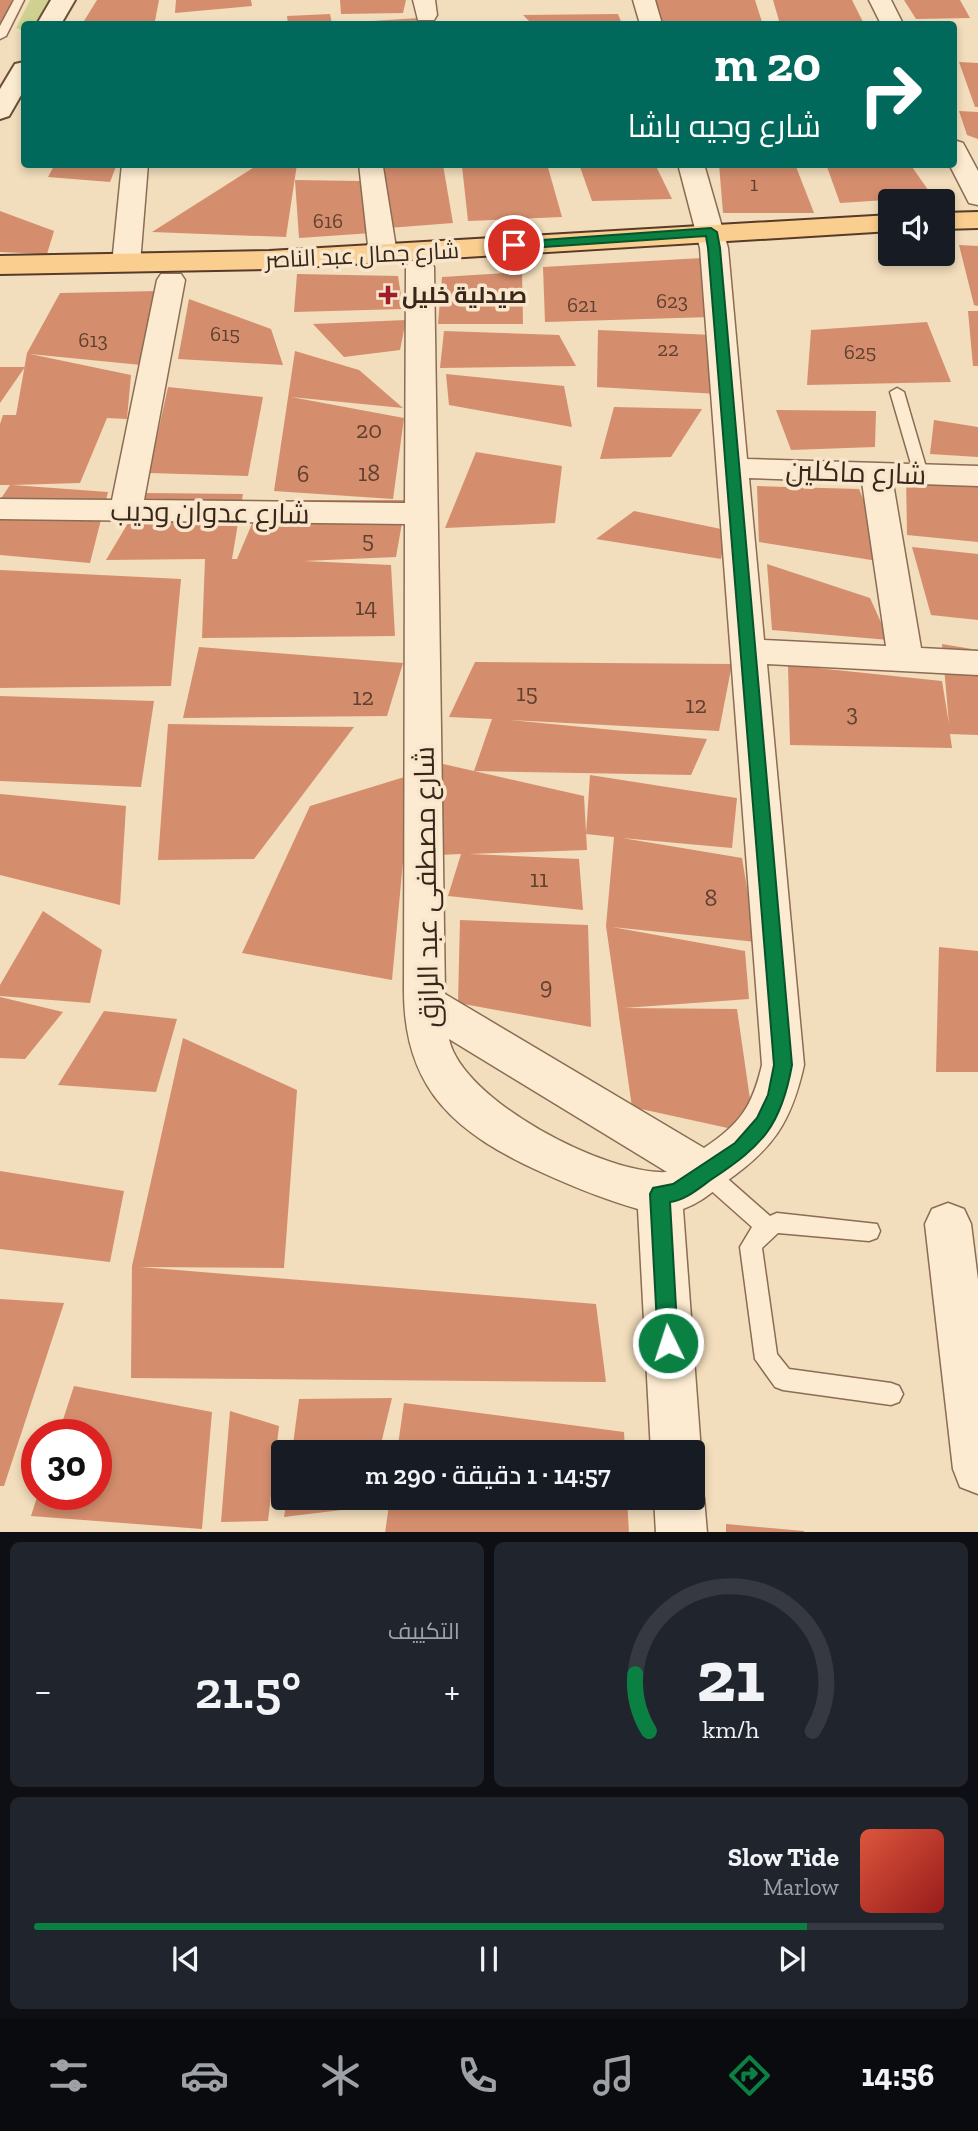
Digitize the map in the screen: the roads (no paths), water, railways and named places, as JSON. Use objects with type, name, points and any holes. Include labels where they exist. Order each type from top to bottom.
[{"type":"main road","points":[[955,221],[978,220]]},
{"type":"main road","name":"شارع جمال عبد الناصر","points":[[0,281],[171,280],[420,267],[878,224]]},
{"type":"main road","points":[[955,238],[978,237]]},
{"type":"main road","name":"شارع جمال عبد الناصر","points":[[0,265],[126,264],[713,240],[878,241]]},
{"type":"street","points":[[52,21],[63,0]]},
{"type":"street","points":[[644,0],[650,21]]},
{"type":"street","points":[[880,0],[890,21]]},
{"type":"street","points":[[0,111],[21,76]]},
{"type":"street","points":[[957,154],[978,197]]},
{"type":"street","points":[[126,264],[135,168]]},
{"type":"street","points":[[370,168],[383,254]]},
{"type":"street","points":[[675,1440],[660,1194],[677,1192],[742,1149],[764,1124],[777,1095],[783,1065],[713,240],[692,168]]},
{"type":"street","name":"شارع مصطفى عبد الرازق","points":[[420,267],[425,1003],[428,1036],[437,1067],[456,1095],[484,1119],[516,1139],[638,1191],[660,1194]]},
{"type":"street","points":[[126,510],[171,280]]},
{"type":"street","name":"شارع ماكلين","points":[[733,468],[978,476]]},
{"type":"street","points":[[876,473],[905,659]]},
{"type":"street","name":"شارع عدوان وديب","points":[[0,509],[421,514]]},
{"type":"street","points":[[749,651],[978,663]]},
{"type":"street","points":[[425,1003],[705,1172]]},
{"type":"street","points":[[948,1224],[978,1469]]},
{"type":"street","points":[[680,1510],[682,1532]]},
{"type":"lane","points":[[1,33],[19,0]]},
{"type":"lane","points":[[897,392],[921,474]]},
{"type":"lane","points":[[705,1172],[767,1227]]},
{"type":"lane","points":[[869,1231],[777,1223],[767,1227],[751,1247],[769,1367],[783,1379],[794,1382],[891,1394]]},
{"type":"place","name":"صيدلية خليل","points":[[388,295]]}]
